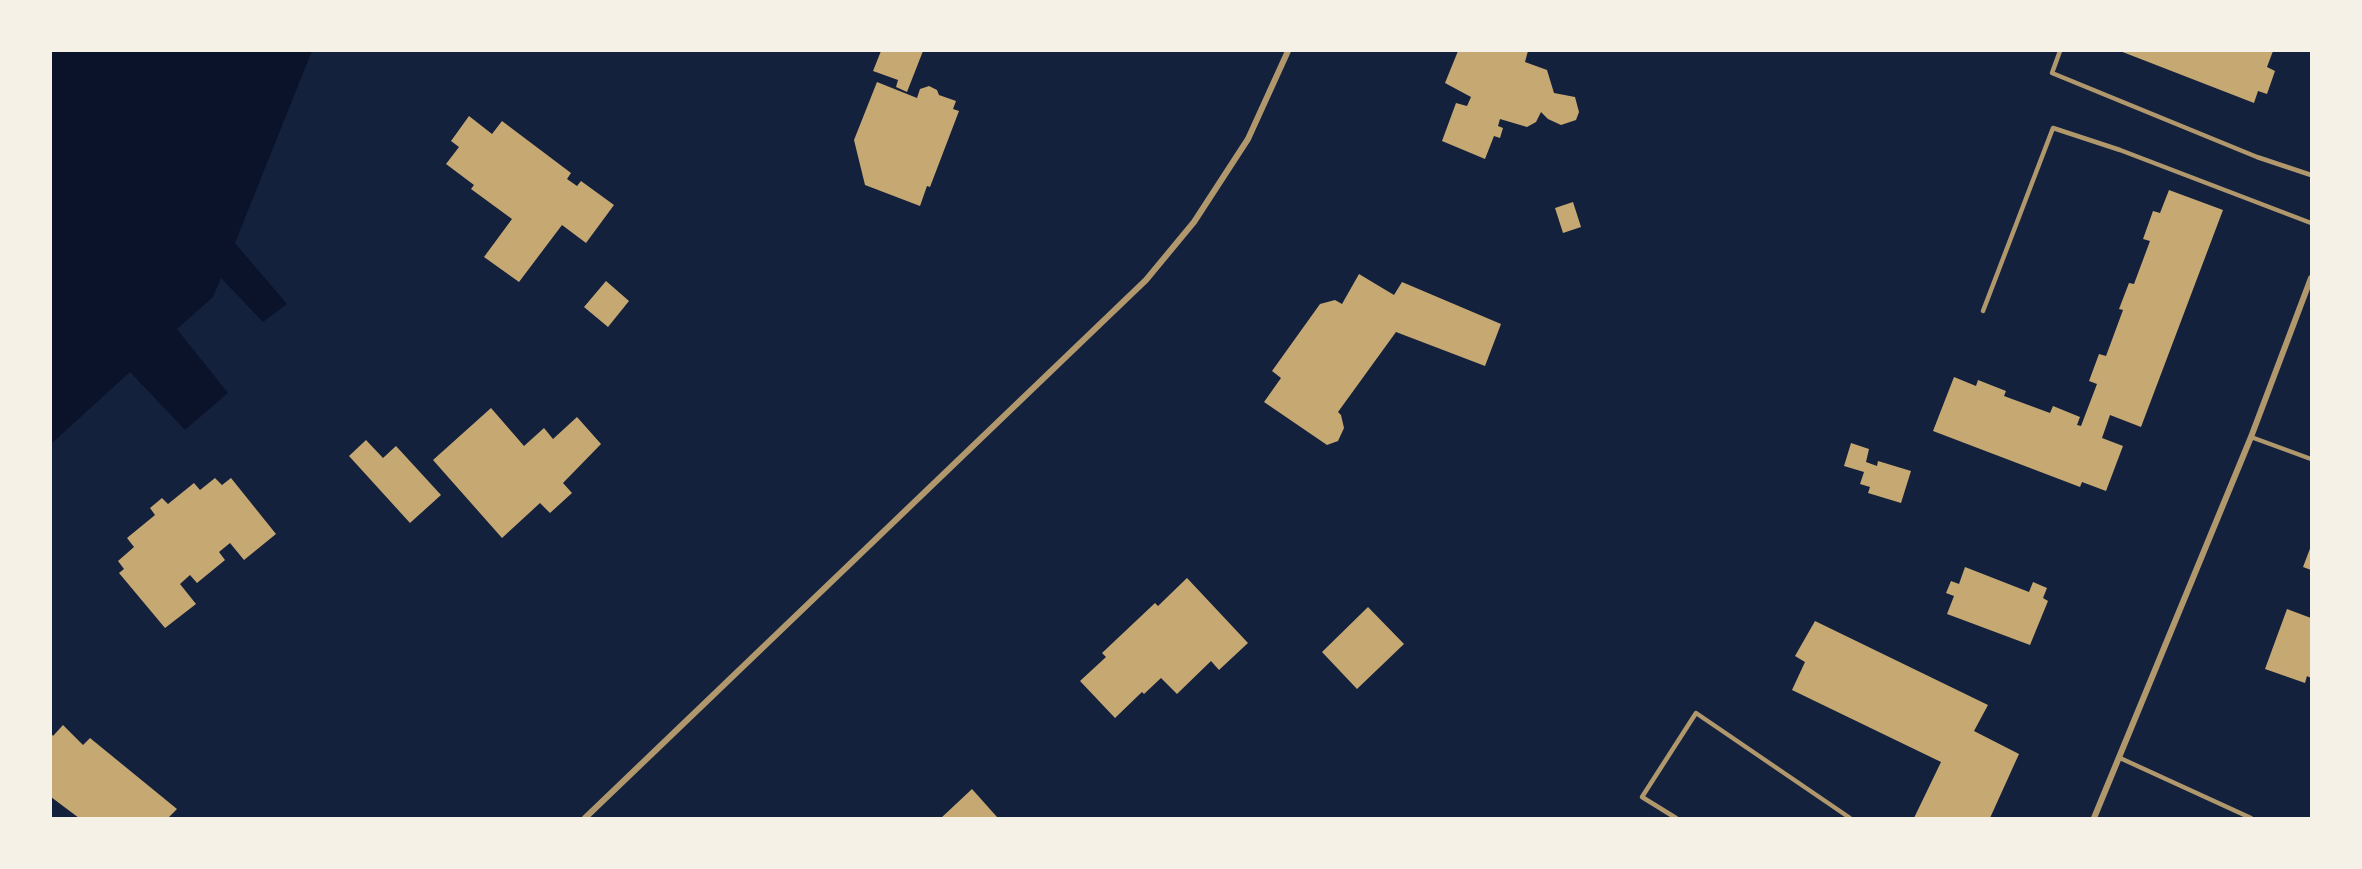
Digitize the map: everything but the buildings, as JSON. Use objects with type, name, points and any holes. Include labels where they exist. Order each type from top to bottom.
[{"type":"street","points":[[585,818],[1146,280],[1194,222],[1248,139],[1288,51]]},
{"type":"street","points":[[2094,818],[2252,437],[2311,278]]},
{"type":"lane","points":[[2060,51],[2052,73],[2257,157],[2311,175]]},
{"type":"lane","points":[[1983,311],[2053,128],[2120,150],[2311,223]]},
{"type":"lane","points":[[2252,437],[2311,459]]},
{"type":"lane","points":[[1676,818],[1642,797],[1696,713],[1850,818]]},
{"type":"lane","points":[[2120,758],[2251,818]]},
{"type":"water","points":[[51,51],[312,51],[235,243],[287,304],[263,322],[221,278],[213,297],[177,329],[228,393],[185,430],[130,372],[51,444]]}]
